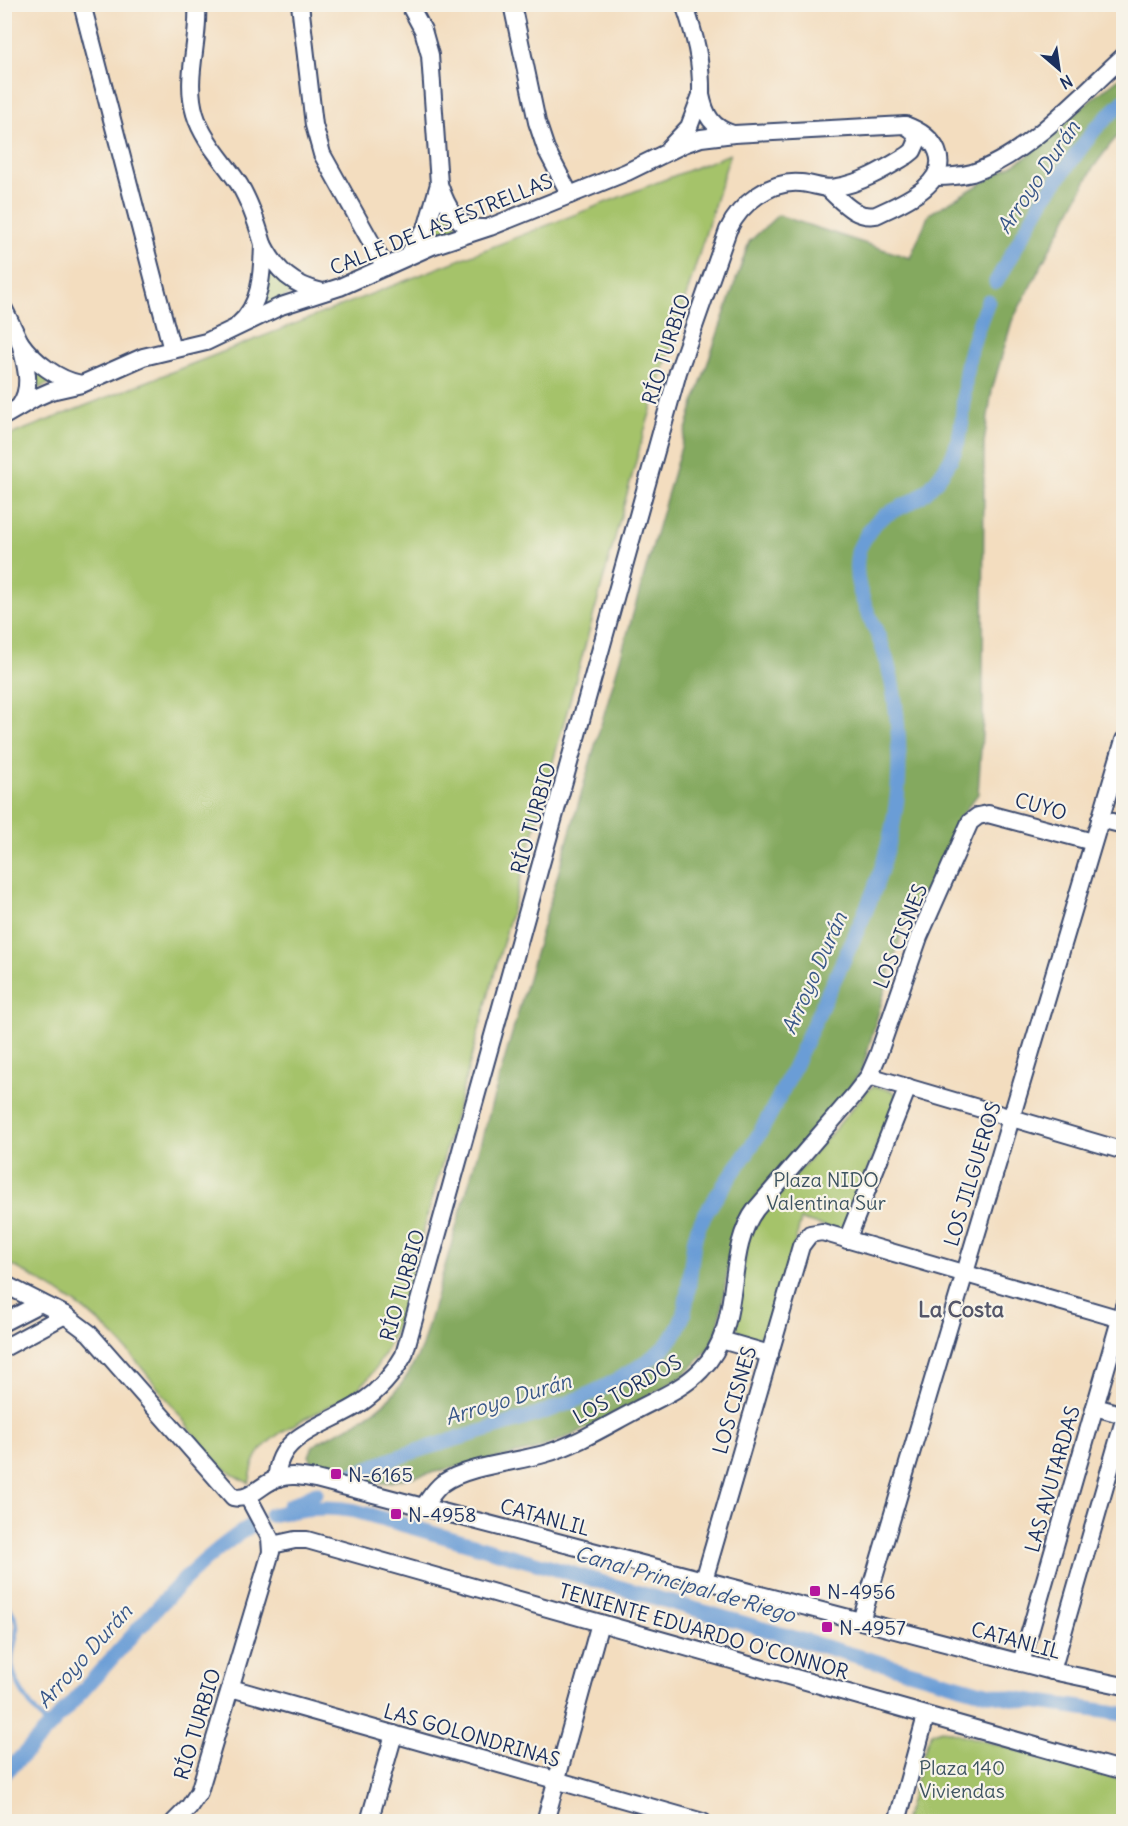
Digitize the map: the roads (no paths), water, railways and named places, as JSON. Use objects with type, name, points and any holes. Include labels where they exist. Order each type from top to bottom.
[{"type":"street","points":[[82,4],[172,350]]},
{"type":"street","points":[[197,4],[198,19],[190,84],[196,117],[210,144],[245,195],[269,258],[283,275],[302,286],[324,293]]},
{"type":"street","points":[[300,4],[317,141],[385,267]]},
{"type":"street","points":[[409,4],[423,30],[430,55],[439,184],[447,205],[461,222],[472,228],[490,227]]},
{"type":"street","points":[[512,4],[537,122],[546,149],[570,195]]},
{"type":"street","points":[[684,4],[698,46],[701,64],[701,95],[705,111],[713,124],[734,134]]},
{"type":"street","points":[[935,177],[971,173],[1010,154],[1049,125],[1124,56]]},
{"type":"street","points":[[656,159],[689,127],[701,95]]},
{"type":"street","points":[[827,188],[857,213],[868,217],[884,212],[924,189],[935,177],[939,160],[932,143],[917,129],[905,125]]},
{"type":"street","points":[[827,188],[848,185],[868,177],[913,151],[918,140],[912,130],[905,125]]},
{"type":"street","name":"CALLE DE LAS ESTRELLAS","points":[[4,416],[51,392],[82,384],[136,359],[206,342],[282,306],[324,293],[432,246],[490,227],[570,195],[701,138],[734,134],[905,125]]},
{"type":"street","name":"RÍO TURBIO","points":[[277,1478],[281,1455],[293,1442],[348,1412],[375,1393],[396,1370],[404,1355],[678,372],[728,230],[733,219],[746,204],[777,186],[798,182],[827,188]]},
{"type":"street","points":[[406,257],[427,226],[439,184]]},
{"type":"street","points":[[232,330],[248,315],[258,295],[263,244]]},
{"type":"street","points":[[4,309],[20,342],[30,355],[65,380],[82,384]]},
{"type":"street","points":[[19,407],[26,396],[28,381],[20,342]]},
{"type":"street","name":"LOS JILGUEROS","points":[[861,1621],[1124,740]]},
{"type":"street","name":"CUYO","points":[[978,816],[993,814],[1093,842]]},
{"type":"street","name":"LOS CISNES","points":[[869,1076],[919,937],[967,828],[970,822],[978,816]]},
{"type":"street","points":[[1100,819],[1124,825]]},
{"type":"street","points":[[869,1076],[1124,1151]]},
{"type":"street","name":"LOS TORDOS","points":[[423,1508],[436,1489],[449,1479],[557,1450],[680,1387],[707,1363],[721,1340],[726,1326],[743,1235],[750,1218],[869,1076]]},
{"type":"street","points":[[908,1087],[847,1240],[964,1274],[1122,1315]]},
{"type":"street","name":"LOS CISNES","points":[[704,1580],[801,1246],[810,1234],[822,1232],[847,1240]]},
{"type":"street","points":[[4,1284],[65,1315],[81,1326],[229,1495],[238,1499],[248,1497],[277,1478]]},
{"type":"street","points":[[4,1322],[41,1303]]},
{"type":"street","points":[[4,1348],[65,1315]]},
{"type":"street","name":"LAS AVUTARDAS","points":[[1021,1663],[1122,1315]]},
{"type":"street","points":[[721,1340],[770,1354]]},
{"type":"street","points":[[1095,1407],[1124,1415]]},
{"type":"street","points":[[1052,1671],[1124,1420]]},
{"type":"street","name":"CATANLIL","points":[[277,1478],[290,1476],[316,1479],[1052,1671],[1124,1686]]},
{"type":"street","points":[[248,1497],[272,1545]]},
{"type":"street","name":"TENIENTE EDUARDO O'CONNOR","points":[[272,1545],[307,1540],[1124,1771]]},
{"type":"street","name":"RÍO TURBIO","points":[[174,1821],[189,1807],[199,1792],[272,1545]]},
{"type":"street","points":[[545,1821],[600,1623]]},
{"type":"street","name":"LAS GOLONDRINAS","points":[[231,1688],[703,1821]]},
{"type":"street","points":[[897,1821],[926,1716]]},
{"type":"street","points":[[369,1821],[394,1734]]},
{"type":"waterway","name":"Arroyo Durán","points":[[996,282],[1043,199],[1095,129],[1124,101]]},
{"type":"waterway","name":"Arroyo Durán","points":[[352,1475],[390,1460],[510,1423],[587,1395],[623,1376],[658,1353],[676,1333],[685,1309],[698,1228],[712,1203],[759,1134],[794,1067],[861,922],[889,844],[898,787],[898,734],[887,662],[863,601],[857,578],[858,553],[873,525],[879,519],[915,500],[925,492],[941,474],[952,456],[960,433],[968,363],[988,301]]},
{"type":"waterway","name":"Arroyo Durán","points":[[289,1506],[316,1493]]},
{"type":"waterway","name":"Canal Principal de Riego","points":[[271,1515],[313,1508],[356,1511],[978,1691],[1124,1714]]},
{"type":"waterway","name":"Arroyo Durán","points":[[4,1774],[174,1590],[218,1549],[252,1525]]},
{"type":"waterway","points":[[4,1598],[17,1623],[12,1659],[17,1682],[49,1728]]},
{"type":"place","name":"N-6165","points":[[336,1474]]},
{"type":"place","name":"N-4958","points":[[396,1514]]},
{"type":"place","name":"N-4956","points":[[815,1591]]},
{"type":"place","name":"N-4957","points":[[827,1627]]},
{"type":"district","name":"La Costa","points":[[961,1309]]},
{"type":"park label","name":"Plaza NIDO Valentina Sur","points":[[826,1190]]},
{"type":"park label","name":"Plaza 140 Viviendas","points":[[962,1778]]}]
